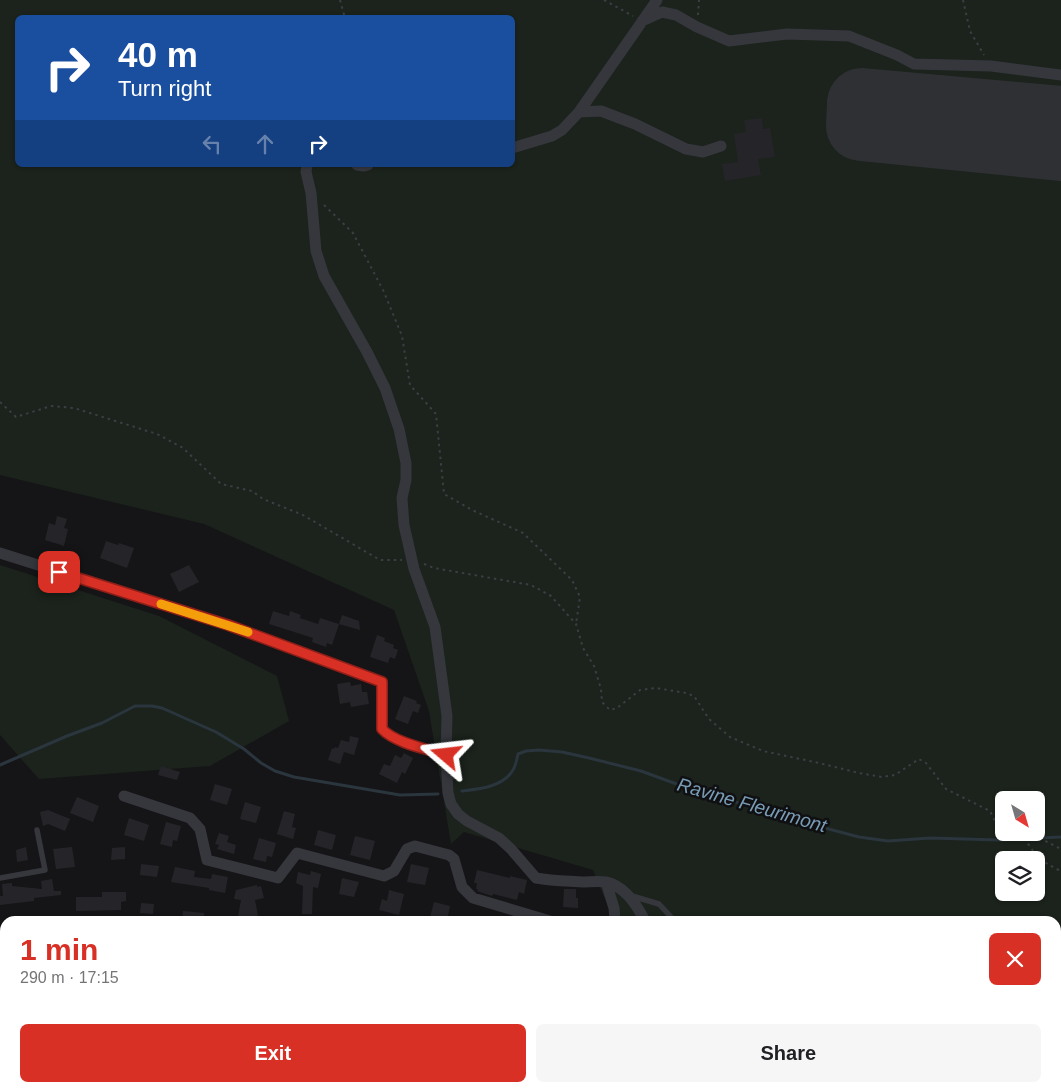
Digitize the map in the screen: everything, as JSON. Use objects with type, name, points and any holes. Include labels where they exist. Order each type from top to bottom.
[{"type":"street","points":[[515,147],[557,134],[562,130],[579,112],[657,0]]},
{"type":"street","points":[[642,21],[662,12],[676,15],[697,27],[729,41],[787,34],[849,36],[897,54],[914,64],[991,66],[1061,75]]},
{"type":"street","points":[[579,112],[601,111],[635,124],[686,149],[703,152],[721,146]]},
{"type":"street","points":[[307,167],[316,251],[324,276],[385,388],[399,429],[406,463],[406,480],[402,498],[404,525],[414,569],[435,627],[447,716],[446,755],[448,793],[451,804],[458,814],[499,838],[536,878],[606,882],[621,889],[629,896],[643,916]]},
{"type":"street","points":[[0,553],[228,625],[382,682],[382,729],[387,735],[446,755]]},
{"type":"street","points":[[124,796],[190,818],[200,829],[207,860],[278,878],[297,853],[384,876],[394,870],[407,849],[415,846],[449,854],[454,859],[462,887],[473,898],[533,916]]},
{"type":"street","points":[[606,882],[613,902],[614,916]]},
{"type":"lane","points":[[0,878],[45,870],[37,830]]},
{"type":"lane","points":[[629,896],[659,904],[670,916]]},
{"type":"path","points":[[340,0],[344,15]]},
{"type":"path","points":[[604,0],[642,21]]},
{"type":"path","points":[[697,27],[699,0]]},
{"type":"path","points":[[963,0],[970,32],[991,66]]},
{"type":"path","points":[[311,193],[353,233],[384,292],[402,336],[410,385],[436,414],[444,494],[472,510],[523,533],[572,580],[580,598],[576,624]]},
{"type":"path","points":[[0,402],[16,417],[51,406],[74,408],[157,434],[182,448],[221,484],[252,491],[263,499],[303,515],[380,560],[412,560],[434,568],[531,585],[550,596],[576,624],[584,648],[594,666],[601,689],[602,702],[610,710],[617,708],[640,690],[656,688],[694,696],[709,718],[730,737],[763,751],[882,777],[895,775],[919,759],[926,763],[946,789],[990,810],[995,821]]},
{"type":"path","points":[[1026,841],[1028,846],[1049,865],[1061,871]]},
{"type":"path","points":[[1045,841],[1061,849]]},
{"type":"shaded area","points":[[0,0],[1061,0],[1061,916],[612,916],[593,870],[464,832],[451,844],[429,711],[394,610],[204,524],[0,475]]},
{"type":"shaded area","points":[[0,565],[159,616],[277,676],[289,721],[210,766],[39,779],[0,735]]},
{"type":"building","points":[[762,118],[763,129],[770,128],[775,157],[758,159],[761,175],[725,181],[722,164],[738,162],[734,134],[746,132],[744,120]]},
{"type":"building","points":[[57,516],[67,519],[64,528],[68,529],[64,546],[45,540],[49,523],[55,525]]},
{"type":"building","points":[[106,541],[134,548],[127,568],[100,558]]},
{"type":"building","points":[[189,565],[199,582],[179,592],[170,574]]},
{"type":"building","points":[[273,611],[289,616],[290,611],[301,615],[300,618],[318,624],[320,618],[339,624],[332,645],[327,643],[326,647],[312,642],[313,638],[269,624]]},
{"type":"building","points":[[342,615],[359,621],[360,630],[339,624]]},
{"type":"building","points":[[377,635],[385,638],[384,641],[394,645],[393,648],[398,650],[395,659],[390,657],[388,663],[370,657]]},
{"type":"building","points":[[350,682],[351,686],[361,684],[362,692],[367,692],[369,704],[351,707],[350,702],[340,704],[337,684]]},
{"type":"building","points":[[404,696],[417,701],[416,703],[421,705],[418,713],[413,711],[408,724],[395,719]]},
{"type":"building","points":[[350,736],[359,738],[354,755],[344,752],[340,764],[328,760],[332,748],[338,748],[341,740],[349,742]]},
{"type":"building","points":[[404,753],[413,758],[405,774],[402,772],[397,783],[379,774],[384,764],[390,766],[395,755],[401,758]]},
{"type":"building","points":[[161,766],[180,772],[177,780],[158,775]]},
{"type":"building","points":[[215,784],[232,789],[227,805],[210,800]]},
{"type":"building","points":[[77,797],[99,806],[93,822],[70,813]]},
{"type":"building","points":[[245,802],[261,807],[256,823],[240,819]]},
{"type":"building","points":[[48,810],[70,819],[65,831],[48,824],[43,826],[40,812]]},
{"type":"building","points":[[284,811],[295,814],[292,827],[296,828],[293,839],[277,834]]},
{"type":"building","points":[[129,818],[149,825],[144,841],[124,835]]},
{"type":"building","points":[[166,822],[181,826],[177,841],[173,840],[172,847],[160,844]]},
{"type":"building","points":[[318,830],[336,835],[332,850],[314,845]]},
{"type":"building","points":[[219,833],[229,836],[227,842],[236,845],[234,854],[217,849],[219,845],[215,844]]},
{"type":"building","points":[[355,836],[375,841],[370,860],[350,855]]},
{"type":"building","points":[[259,838],[276,843],[272,857],[267,856],[266,862],[253,859]]},
{"type":"building","points":[[26,847],[28,860],[17,862],[16,850]]},
{"type":"building","points":[[72,847],[75,867],[56,869],[53,849]]},
{"type":"building","points":[[125,847],[125,859],[111,860],[112,848]]},
{"type":"building","points":[[141,864],[159,866],[157,877],[140,875]]},
{"type":"building","points":[[411,864],[429,868],[425,885],[407,882]]},
{"type":"building","points":[[175,867],[195,871],[194,877],[211,879],[212,874],[228,877],[225,893],[209,890],[209,888],[171,882]]},
{"type":"building","points":[[477,870],[527,880],[524,894],[519,892],[517,900],[493,894],[492,896],[477,891],[477,883],[474,883]]},
{"type":"building","points":[[311,871],[321,874],[318,888],[313,887],[312,914],[302,914],[303,886],[296,883],[298,872],[310,875]]},
{"type":"building","points":[[342,878],[359,882],[354,897],[339,894]]},
{"type":"building","points":[[52,879],[54,891],[61,891],[61,895],[34,898],[34,901],[0,905],[0,896],[3,896],[2,884],[12,883],[12,886],[42,889],[41,881]]},
{"type":"building","points":[[257,885],[257,887],[261,886],[264,898],[255,900],[258,916],[238,916],[241,900],[234,899],[236,890]]},
{"type":"building","points":[[564,889],[576,889],[578,908],[563,907]]},
{"type":"building","points":[[389,890],[404,894],[399,915],[379,910],[382,899],[387,901]]},
{"type":"building","points":[[102,892],[126,892],[126,901],[121,902],[121,910],[76,911],[76,897],[102,897]]},
{"type":"building","points":[[434,902],[450,906],[448,916],[430,916]]},
{"type":"building","points":[[141,903],[154,904],[153,914],[140,913]]},
{"type":"building","points":[[183,911],[204,913],[204,916],[182,916]]},
{"type":"waterway","name":"Ravine Fleurimont","points":[[0,765],[102,723],[135,706],[152,706],[162,708],[216,732],[244,749],[261,763],[275,771],[294,777],[400,795],[438,794]]},
{"type":"waterway","name":"Ravine Fleurimont","points":[[462,791],[497,784],[509,776],[516,764],[518,754],[539,750],[562,752],[641,771],[704,794],[729,801],[774,809],[808,820],[825,828],[859,837],[888,841],[930,838],[999,840],[1061,837]]},
{"type":"runway","points":[[1061,121],[862,103],[861,126],[1061,146]]},
{"type":"slow traffic","points":[[161,604],[248,632]]},
{"type":"route","points":[[59,572],[228,625],[382,682],[382,729],[387,735],[446,755]]}]
